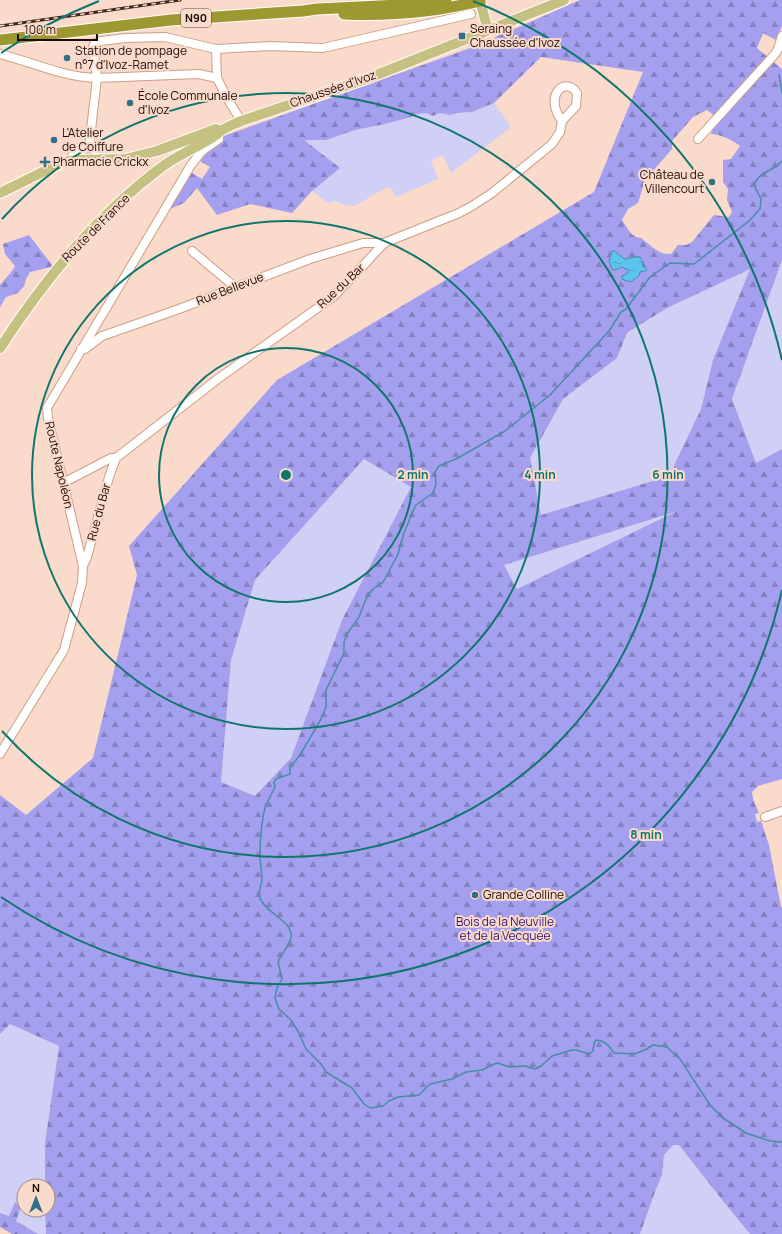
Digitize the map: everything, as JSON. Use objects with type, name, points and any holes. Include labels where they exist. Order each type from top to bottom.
[{"type":"highway","points":[[304,8],[334,0]]},
{"type":"highway","name":"N90","points":[[0,40],[171,20],[304,8],[322,5],[399,0]]},
{"type":"highway","name":"N90","points":[[0,33],[169,14],[388,6],[446,0]]},
{"type":"highway","points":[[304,8],[362,14],[402,13],[440,9],[480,1]]},
{"type":"main road","name":"Chaussée d'Ivoz","points":[[0,193],[54,165],[71,160],[125,159],[144,155],[216,129],[217,134],[241,121],[369,78],[564,0]]},
{"type":"main road","points":[[480,1],[488,30]]},
{"type":"main road","name":"Route de France","points":[[0,348],[30,302],[50,277],[105,216],[162,167],[217,134]]},
{"type":"street","points":[[104,160],[102,155],[88,147],[97,78],[93,46],[101,41],[165,37],[216,49],[270,46],[323,48],[471,14]]},
{"type":"street","points":[[698,139],[775,54],[782,36]]},
{"type":"street","points":[[216,49],[217,78],[241,121]]},
{"type":"street","points":[[0,54],[60,73],[88,78],[199,74],[217,78]]},
{"type":"street","name":"Rue du Bar","points":[[83,566],[116,458],[218,378],[327,301],[384,243],[459,213],[486,197],[552,144],[560,132],[562,121]]},
{"type":"street","name":"Route Napoléon","points":[[0,753],[64,650],[82,584],[83,566],[48,418],[47,408],[191,165],[199,154],[219,139],[217,134]]},
{"type":"street","name":"Chaussée d'Ivoz","points":[[71,160],[72,156],[88,147]]},
{"type":"street","name":"Rue Bellevue","points":[[81,349],[84,349],[102,336],[179,309],[294,264],[363,242],[384,243]]},
{"type":"street","points":[[192,251],[235,287]]},
{"type":"street","name":"Rue du Bar","points":[[63,483],[111,458],[116,458]]},
{"type":"street","points":[[765,817],[782,811]]},
{"type":"shaded area","points":[[494,103],[511,127],[451,173],[443,155],[431,161],[438,179],[396,197],[390,187],[385,188],[355,206],[344,205],[336,201],[328,203],[312,191],[339,168],[303,140],[326,140],[355,130],[385,124],[417,114],[427,113],[432,116],[440,113],[450,115],[472,112]]},
{"type":"shaded area","points":[[782,260],[782,449],[756,464],[732,399]]},
{"type":"shaded area","points":[[750,268],[713,360],[701,409],[669,476],[541,515],[530,458],[563,399],[617,358],[627,334],[667,308]]},
{"type":"shaded area","points":[[364,459],[411,487],[342,620],[291,758],[255,796],[221,782],[231,660],[255,580]]},
{"type":"shaded area","points":[[679,511],[517,589],[504,565]]},
{"type":"shaded area","points":[[10,1024],[59,1046],[45,1143],[45,1178],[16,1178],[16,1218],[45,1218],[46,1234],[38,1234],[15,1221],[15,1202],[9,1216],[0,1213],[0,1034]]},
{"type":"shaded area","points":[[673,1145],[679,1145],[750,1234],[640,1234],[662,1175],[664,1155]]},
{"type":"green space","name":"Bois de la Neuville et de la Vecquée","points":[[580,0],[782,0],[782,26],[776,40],[763,33],[757,48],[782,69],[782,260],[732,399],[756,463],[782,449],[782,779],[758,786],[752,792],[753,799],[759,813],[755,814],[757,822],[761,821],[769,845],[782,907],[782,1234],[750,1234],[679,1145],[673,1145],[664,1155],[662,1175],[640,1234],[46,1234],[45,1218],[56,1218],[56,1178],[45,1178],[45,1143],[59,1046],[10,1024],[0,1034],[0,795],[26,815],[93,758],[137,575],[129,546],[277,380],[594,192],[643,72],[541,57],[494,103],[472,112],[450,115],[440,113],[432,116],[427,113],[417,114],[385,124],[355,130],[326,140],[304,140],[340,168],[312,191],[292,213],[250,204],[217,215],[197,188],[184,203],[170,209],[192,173],[202,179],[210,167],[200,161],[221,137],[473,47]],"holes":[[[707,110],[716,117],[711,134],[719,135],[740,146],[731,159],[723,160],[723,182],[728,189],[727,200],[732,212],[729,217],[714,215],[692,242],[686,245],[678,245],[671,254],[663,253],[630,232],[622,220],[628,209],[638,203],[645,180],[672,149],[672,141],[693,117]],[[750,269],[713,360],[701,409],[669,476],[541,515],[530,458],[563,399],[617,358],[627,333],[667,308]],[[364,459],[411,487],[342,620],[291,758],[255,796],[221,782],[231,660],[255,580]],[[675,512],[517,589],[504,565]]]},
{"type":"green space","points":[[29,235],[52,265],[51,267],[30,272],[24,286],[18,293],[6,297],[0,307],[0,285],[15,266],[5,254],[3,244]]},
{"type":"green space","points":[[15,1202],[17,1218],[16,1221],[38,1234],[12,1234],[0,1227],[0,1213],[9,1216]]},
{"type":"water","points":[[612,251],[615,251],[624,259],[640,257],[643,267],[647,270],[640,272],[639,276],[630,282],[622,279],[622,276],[628,273],[628,270],[622,267],[615,270],[612,269],[609,261]]},
{"type":"waterway","points":[[779,75],[782,93]]},
{"type":"waterway","points":[[782,161],[777,166],[761,175],[755,182],[755,187],[761,199],[760,209],[749,221],[694,264],[670,263],[650,277],[626,309],[621,312],[609,331],[550,395],[505,431],[458,458],[439,466],[435,472],[436,484],[433,493],[416,505],[404,533],[398,554],[387,575],[383,582],[372,590],[366,599],[359,617],[347,634],[344,642],[344,653],[326,690],[326,707],[320,721],[300,755],[290,768],[290,774],[276,779],[274,782],[275,787],[266,804],[262,823],[260,856],[262,880],[259,893],[260,898],[267,908],[284,922],[291,932],[290,941],[278,962],[282,979],[277,988],[275,998],[279,1009],[291,1020],[306,1049],[321,1064],[326,1072],[352,1088],[364,1104],[370,1108],[383,1106],[389,1101],[398,1097],[419,1095],[430,1084],[452,1079],[466,1072],[482,1070],[498,1063],[509,1067],[525,1066],[535,1069],[541,1066],[552,1056],[572,1050],[589,1054],[593,1051],[596,1040],[605,1043],[614,1053],[634,1054],[653,1045],[667,1047],[680,1059],[710,1105],[723,1118],[746,1133],[770,1141],[782,1142]]},
{"type":"railway","points":[[0,26],[180,0]]},
{"type":"place","name":"Seraing Chaussée d'Ivoz","points":[[462,36]]},
{"type":"place","name":"Station de pompage n°7 d'Ivoz-Ramet","points":[[67,58]]},
{"type":"place","name":"École Communale d'Ivoz","points":[[130,103]]},
{"type":"place","name":"L'Atelier de Coiffure","points":[[54,140]]},
{"type":"place","name":"Pharmacie Crickx","points":[[45,162]]},
{"type":"place","name":"Château de Villencourt","points":[[712,182]]},
{"type":"place","name":"Grande Colline","points":[[475,895]]}]
